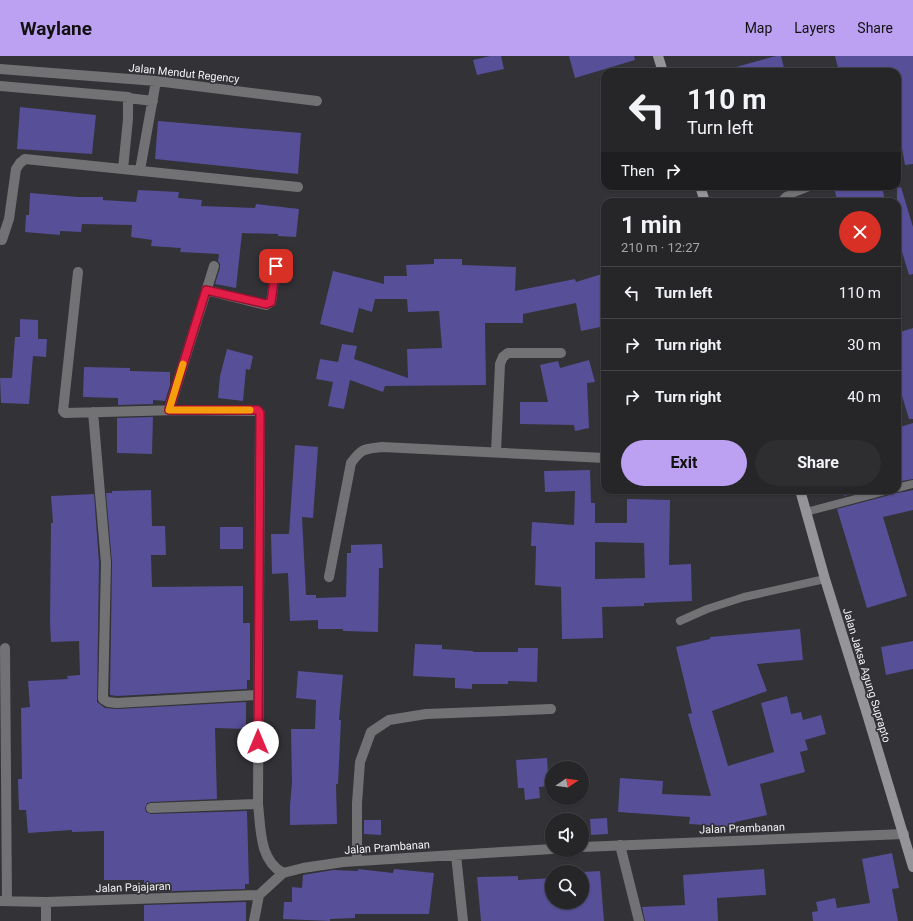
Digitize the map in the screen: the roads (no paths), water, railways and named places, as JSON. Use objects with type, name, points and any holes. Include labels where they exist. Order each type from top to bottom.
[{"type":"main road","points":[[658,56],[662,68]]},
{"type":"main road","name":"Jalan Jaksa Agung Suprapto","points":[[801,494],[825,579],[868,714],[913,867]]},
{"type":"street","name":"Jalan Mendut Regency","points":[[0,69],[156,81],[317,102]]},
{"type":"street","points":[[140,170],[156,81]]},
{"type":"street","points":[[0,86],[126,97],[153,101]]},
{"type":"street","points":[[122,169],[128,119],[128,98]]},
{"type":"street","points":[[2,240],[9,219],[16,169],[25,159],[298,187]]},
{"type":"street","points":[[169,410],[214,266]]},
{"type":"street","points":[[206,290],[266,304],[271,302],[276,266]]},
{"type":"street","points":[[78,272],[63,411],[65,413],[169,410],[258,410],[260,413],[258,804],[262,842],[266,857],[274,868],[283,873]]},
{"type":"street","points":[[496,452],[500,364],[503,357],[508,353],[561,353]]},
{"type":"street","points":[[93,412],[106,564],[103,699],[108,702],[117,703],[258,694]]},
{"type":"street","points":[[329,577],[352,463],[363,449],[382,447],[601,458]]},
{"type":"street","name":"Jalan Pajajaran","points":[[5,648],[3,901],[46,902],[259,895]]},
{"type":"street","points":[[357,861],[357,803],[360,762],[371,732],[389,720],[426,714],[552,709]]},
{"type":"street","points":[[151,808],[258,804]]},
{"type":"street","name":"Jalan Prambanan","points":[[589,847],[904,834]]},
{"type":"street","points":[[620,845],[639,921]]},
{"type":"street","name":"Jalan Prambanan","points":[[259,895],[283,873],[319,865],[357,861],[545,849]]},
{"type":"street","points":[[456,855],[463,921]]},
{"type":"street","points":[[254,921],[259,895]]},
{"type":"street","points":[[46,902],[46,921]]},
{"type":"lane","points":[[785,198],[786,196],[802,190]]},
{"type":"lane","points":[[901,487],[913,484]]},
{"type":"lane","points":[[806,512],[874,494]]},
{"type":"lane","points":[[680,621],[707,609],[744,597],[825,579]]}]
